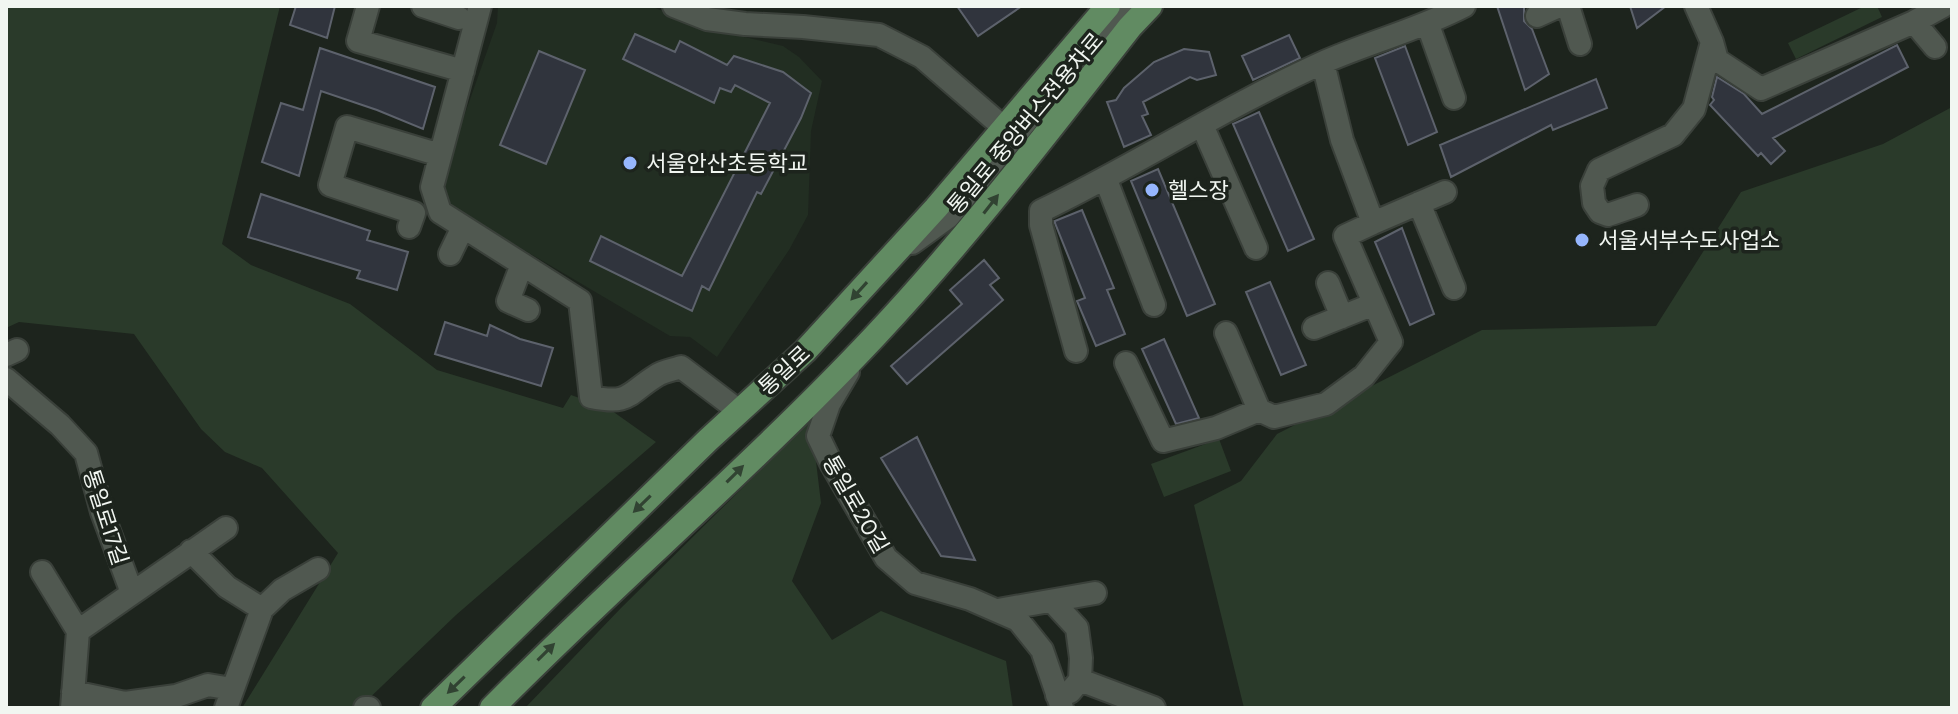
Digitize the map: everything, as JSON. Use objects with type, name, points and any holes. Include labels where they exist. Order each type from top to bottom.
[{"type":"main road","name":"통일로","points":[[433,708],[739,411],[805,351],[936,208],[1108,6]]},
{"type":"main road","name":"통일로","points":[[492,708],[560,639],[688,521],[874,337],[981,218],[1130,27],[1150,6]]},
{"type":"street","points":[[368,6],[358,41],[463,71]]},
{"type":"street","points":[[423,6],[459,18]]},
{"type":"street","points":[[480,6],[432,187],[440,212],[580,301],[591,397],[610,401],[630,397],[658,374],[681,367],[739,411]]},
{"type":"street","points":[[674,6],[707,19],[729,14],[879,35],[922,57],[1003,127]]},
{"type":"street","name":"통일로 중앙버스전용차로","points":[[883,264],[948,217],[1124,6]]},
{"type":"street","points":[[1076,351],[1041,225],[1041,211],[1106,180],[1202,125],[1323,63],[1428,25],[1464,6]]},
{"type":"street","points":[[1537,16],[1559,6]]},
{"type":"street","points":[[1568,6],[1580,44]]},
{"type":"street","points":[[1696,6],[1717,60],[1761,89],[1914,22],[1943,6]]},
{"type":"street","points":[[1914,22],[1935,47]]},
{"type":"street","points":[[1428,25],[1454,98]]},
{"type":"street","points":[[1637,205],[1608,215],[1600,212],[1594,203],[1592,186],[1599,170],[1673,135],[1694,109],[1712,42]]},
{"type":"street","points":[[1323,63],[1342,140],[1373,223]]},
{"type":"street","points":[[1202,125],[1256,248]]},
{"type":"street","points":[[409,227],[414,213],[330,185],[347,127],[440,155]]},
{"type":"street","points":[[1106,180],[1154,305]]},
{"type":"street","points":[[1226,333],[1259,410],[1274,417],[1326,404],[1364,376],[1391,342],[1345,236],[1445,192]]},
{"type":"street","points":[[1419,203],[1454,288]]},
{"type":"street","points":[[450,254],[463,227]]},
{"type":"street","name":"통일로20길","points":[[959,242],[966,251],[854,364],[829,404],[818,436],[886,558],[915,583],[970,599],[1018,620],[1042,650],[1060,702],[1080,680]]},
{"type":"street","points":[[522,264],[508,301],[528,310]]},
{"type":"street","points":[[1328,283],[1342,317]]},
{"type":"street","points":[[1314,328],[1374,304]]},
{"type":"street","points":[[1126,363],[1163,441],[1216,428],[1259,410]]},
{"type":"street","name":"통일로17길","points":[[6,379],[60,425],[86,453],[102,512],[132,593]]},
{"type":"street","name":"통일로17길","points":[[78,631],[226,528]]},
{"type":"street","points":[[191,551],[227,587],[262,609]]},
{"type":"street","points":[[42,572],[78,631],[72,700],[125,703],[176,696],[208,685],[229,699],[262,609],[282,590],[318,569]]},
{"type":"street","name":"통일로20길","points":[[997,610],[1095,593]]},
{"type":"street","points":[[1052,601],[1077,628],[1080,680],[1154,708]]},
{"type":"shaded area","points":[[6,6],[280,6],[222,244],[251,265],[350,304],[437,370],[563,408],[571,395],[608,408],[656,442],[456,615],[359,708],[242,708],[338,553],[262,468],[225,452],[201,429],[134,334],[19,322],[6,328]]},
{"type":"shaded area","name":"서울안산초등학교","points":[[498,6],[651,6],[697,26],[783,46],[799,57],[822,81],[811,131],[808,215],[789,250],[717,357],[690,337],[670,336],[446,204],[442,188],[497,23]]},
{"type":"shaded area","points":[[1865,6],[1877,6],[1882,17],[1796,59],[1788,43]]},
{"type":"shaded area","points":[[1952,107],[1952,708],[1244,708],[1194,505],[1241,481],[1277,434],[1482,330],[1656,326],[1741,192],[1883,144]]},
{"type":"shaded area","points":[[811,420],[821,503],[792,581],[832,640],[881,611],[1006,661],[1013,708],[525,708],[621,608]]},
{"type":"shaded area","points":[[1219,439],[1231,471],[1164,497],[1151,464]]},
{"type":"building","points":[[296,6],[335,6],[327,38],[290,25]]},
{"type":"building","points":[[957,6],[1022,6],[978,36]]},
{"type":"building","points":[[1497,6],[1524,6],[1524,21],[1532,29],[1549,74],[1525,90]]},
{"type":"building","points":[[1630,6],[1666,6],[1637,28]]},
{"type":"building","name":"서울안산초등학교","points":[[635,34],[675,52],[680,41],[727,65],[734,56],[783,72],[811,93],[801,118],[761,194],[757,192],[709,290],[702,286],[692,311],[590,261],[601,236],[682,276],[770,103],[735,85],[731,92],[720,88],[714,103],[623,59]]},
{"type":"building","points":[[1289,35],[1300,58],[1253,80],[1242,56]]},
{"type":"building","points":[[1897,45],[1908,67],[1773,138],[1785,151],[1771,164],[1761,153],[1758,156],[1710,105],[1714,100],[1717,77],[1744,94],[1762,114]]},
{"type":"building","points":[[1405,46],[1437,132],[1408,145],[1375,58]]},
{"type":"building","points":[[320,48],[435,87],[423,129],[321,91],[299,176],[262,162],[281,103],[303,110]]},
{"type":"building","points":[[1184,49],[1209,52],[1216,75],[1197,80],[1190,77],[1143,102],[1148,114],[1142,116],[1151,135],[1124,147],[1107,102],[1116,100],[1124,88],[1154,62]]},
{"type":"building","points":[[539,51],[585,70],[546,164],[500,145]]},
{"type":"building","points":[[1596,79],[1607,108],[1553,130],[1551,125],[1451,177],[1440,145]]},
{"type":"building","points":[[1259,112],[1314,239],[1288,251],[1233,124]]},
{"type":"building","points":[[1158,169],[1215,304],[1187,316],[1131,181]]},
{"type":"building","points":[[261,194],[370,231],[367,240],[408,252],[397,290],[357,278],[360,271],[248,237]]},
{"type":"building","points":[[1082,210],[1114,288],[1107,290],[1125,334],[1096,346],[1077,301],[1085,298],[1055,223]]},
{"type":"building","points":[[1402,228],[1434,314],[1410,325],[1375,242]]},
{"type":"building","points":[[984,260],[999,278],[990,285],[1003,300],[907,384],[891,366],[962,304],[950,290]]},
{"type":"building","points":[[1270,282],[1306,365],[1281,375],[1246,292]]},
{"type":"building","points":[[445,322],[487,336],[490,325],[520,339],[553,348],[541,386],[435,354]]},
{"type":"building","points":[[1164,339],[1199,418],[1176,424],[1142,349]]},
{"type":"building","points":[[917,437],[975,560],[941,556],[881,458]]},
{"type":"place","name":"서울안산초등학교","points":[[630,163]]},
{"type":"place","name":"헬스장","points":[[1152,190]]},
{"type":"place","name":"서울서부수도사업소","points":[[1582,240]]}]
